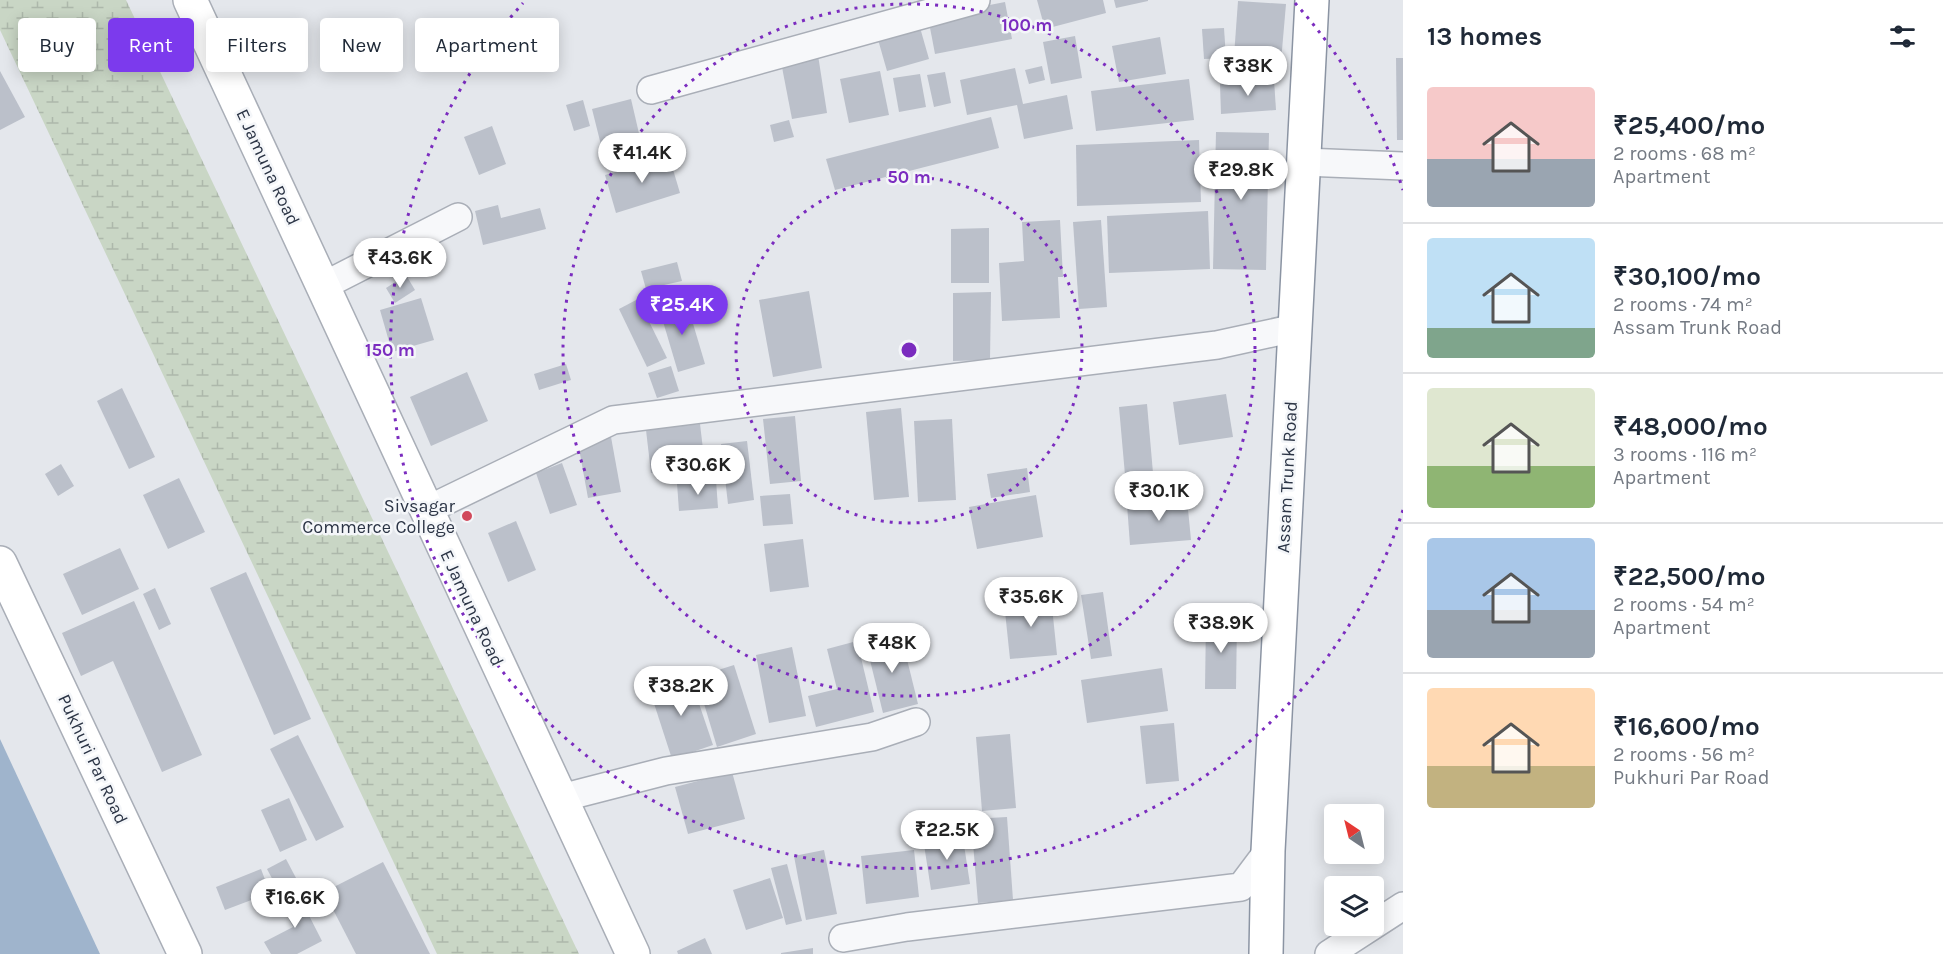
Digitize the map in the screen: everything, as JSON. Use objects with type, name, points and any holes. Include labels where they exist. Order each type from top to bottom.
[{"type":"main road","name":"E Jamuna Road","points":[[190,0],[633,954]]},
{"type":"main road","name":"Assam Trunk Road","points":[[1267,953],[1268,851],[1312,0]]},
{"type":"main road","name":"Pukhuri Par Road","points":[[0,563],[185,954]]},
{"type":"street","points":[[651,90],[976,0]]},
{"type":"street","points":[[1304,162],[1403,166]]},
{"type":"street","points":[[323,286],[458,217]]},
{"type":"street","points":[[427,510],[613,420],[1217,345],[1295,328]]},
{"type":"street","points":[[561,798],[666,771],[872,737],[916,722]]},
{"type":"street","points":[[843,938],[919,926],[1241,887],[1268,851]]},
{"type":"street","points":[[1329,954],[1403,906]]},
{"type":"green space","points":[[0,0],[126,0],[135,18],[108,18],[108,72],[160,72],[579,954],[437,954],[20,72],[96,72],[96,18],[18,18],[18,68],[0,30]]},
{"type":"water","points":[[0,739],[100,954],[0,954]]},
{"type":"building","points":[[1037,0],[1103,0],[1106,13],[1045,29]]},
{"type":"building","points":[[1114,0],[1148,0],[1148,1],[1116,8]]},
{"type":"building","points":[[1238,1],[1286,4],[1280,73],[1233,70]]},
{"type":"building","points":[[1005,2],[1012,39],[935,54],[928,17]]},
{"type":"building","points":[[919,24],[929,59],[887,71],[877,36]]},
{"type":"building","points":[[1224,28],[1226,58],[1204,59],[1202,29]]},
{"type":"building","points":[[1075,36],[1082,78],[1051,84],[1043,42]]},
{"type":"building","points":[[1160,37],[1166,74],[1119,82],[1112,46]]},
{"type":"building","points":[[818,55],[827,113],[792,119],[781,62]]},
{"type":"building","points":[[1396,58],[1403,58],[1403,140],[1397,140]]},
{"type":"building","points":[[1042,66],[1045,80],[1029,84],[1025,70]]},
{"type":"building","points":[[1015,68],[1023,104],[1067,95],[1073,129],[1024,139],[1017,105],[967,115],[960,80]]},
{"type":"building","points":[[0,71],[25,117],[0,130]]},
{"type":"building","points":[[880,71],[889,115],[849,123],[840,79]]},
{"type":"building","points":[[945,72],[951,103],[934,107],[927,75]]},
{"type":"building","points":[[920,74],[926,107],[899,112],[893,78]]},
{"type":"building","points":[[1189,79],[1194,120],[1096,131],[1091,91]]},
{"type":"building","points":[[1274,80],[1276,110],[1221,114],[1220,84]]},
{"type":"building","points":[[631,99],[644,155],[606,165],[592,109]]},
{"type":"building","points":[[583,100],[590,126],[574,131],[566,105]]},
{"type":"building","points":[[991,117],[999,148],[835,190],[826,159]]},
{"type":"building","points":[[789,120],[794,137],[774,142],[770,125]]},
{"type":"building","points":[[492,126],[506,164],[479,175],[464,137]]},
{"type":"building","points":[[1216,132],[1269,133],[1266,270],[1213,269]]},
{"type":"building","points":[[1199,140],[1201,202],[1077,206],[1076,145]]},
{"type":"building","points":[[669,156],[680,193],[616,213],[605,175]]},
{"type":"building","points":[[498,205],[501,218],[540,208],[546,229],[483,245],[475,211]]},
{"type":"building","points":[[1208,211],[1210,269],[1109,273],[1107,216]]},
{"type":"building","points":[[1060,220],[1063,277],[1058,277],[1060,318],[1002,321],[999,263],[1024,261],[1022,222]]},
{"type":"building","points":[[1101,220],[1107,307],[1079,309],[1073,222]]},
{"type":"building","points":[[989,228],[989,283],[951,283],[951,229]]},
{"type":"building","points":[[677,262],[682,281],[646,289],[641,271]]},
{"type":"building","points":[[406,275],[415,290],[395,303],[386,288]]},
{"type":"building","points":[[809,291],[822,368],[773,377],[759,300]]},
{"type":"building","points":[[991,292],[990,360],[953,361],[953,293]]},
{"type":"building","points":[[421,298],[434,340],[392,352],[380,310]]},
{"type":"building","points":[[638,299],[667,358],[647,367],[619,309]]},
{"type":"building","points":[[686,300],[705,364],[678,372],[659,308]]},
{"type":"building","points":[[566,364],[571,380],[539,390],[534,374]]},
{"type":"building","points":[[671,366],[679,391],[657,398],[648,373]]},
{"type":"building","points":[[467,372],[488,421],[431,446],[410,397]]},
{"type":"building","points":[[122,388],[155,457],[129,469],[97,401]]},
{"type":"building","points":[[1226,394],[1233,437],[1179,445],[1173,402]]},
{"type":"building","points":[[1147,404],[1153,473],[1125,475],[1119,407]]},
{"type":"building","points":[[901,408],[909,497],[874,500],[866,412]]},
{"type":"building","points":[[795,416],[801,481],[770,484],[763,419]]},
{"type":"building","points":[[952,419],[956,500],[918,502],[914,421]]},
{"type":"building","points":[[700,424],[705,466],[651,473],[646,430]]},
{"type":"building","points":[[611,437],[621,492],[588,498],[578,443]]},
{"type":"building","points":[[747,441],[754,500],[728,504],[721,444]]},
{"type":"building","points":[[562,463],[577,505],[550,514],[536,473]]},
{"type":"building","points":[[61,464],[74,486],[58,496],[45,474]]},
{"type":"building","points":[[1027,468],[1030,492],[991,498],[987,474]]},
{"type":"building","points":[[179,478],[205,532],[168,549],[143,495]]},
{"type":"building","points":[[716,480],[718,508],[679,511],[677,483]]},
{"type":"building","points":[[790,494],[793,524],[763,526],[760,496]]},
{"type":"building","points":[[1036,495],[1043,537],[977,549],[969,507]]},
{"type":"building","points":[[1187,499],[1191,540],[1130,545],[1127,504]]},
{"type":"building","points":[[516,521],[536,570],[508,582],[488,533]]},
{"type":"building","points":[[803,539],[809,587],[770,592],[764,544]]},
{"type":"building","points":[[120,548],[139,589],[82,615],[63,574]]},
{"type":"building","points":[[246,572],[311,719],[274,735],[210,588]]},
{"type":"building","points":[[155,588],[171,624],[159,630],[143,594]]},
{"type":"building","points":[[1103,592],[1112,656],[1091,659],[1081,595]]},
{"type":"building","points":[[1051,597],[1057,655],[1010,659],[1004,602]]},
{"type":"building","points":[[134,601],[202,755],[162,772],[113,661],[81,676],[62,633]]},
{"type":"building","points":[[1206,620],[1237,620],[1236,689],[1205,689]]},
{"type":"building","points":[[901,635],[918,704],[883,713],[866,644]]},
{"type":"building","points":[[857,641],[874,712],[816,727],[808,696],[837,689],[827,649]]},
{"type":"building","points":[[792,647],[806,716],[769,723],[756,655]]},
{"type":"building","points":[[734,665],[756,734],[717,747],[696,677]]},
{"type":"building","points":[[1162,668],[1168,711],[1087,723],[1081,680]]},
{"type":"building","points":[[689,674],[713,745],[672,759],[649,688]]},
{"type":"building","points":[[1174,723],[1179,781],[1146,784],[1140,726]]},
{"type":"building","points":[[1010,734],[1016,808],[982,811],[976,737]]},
{"type":"building","points":[[298,735],[344,827],[316,841],[270,749]]},
{"type":"building","points":[[732,772],[745,819],[688,834],[675,787]]},
{"type":"building","points":[[289,798],[307,840],[280,852],[261,810]]},
{"type":"building","points":[[1007,817],[1013,900],[978,903],[971,819]]},
{"type":"building","points":[[962,832],[970,884],[931,890],[923,838]]},
{"type":"building","points":[[824,850],[837,914],[806,920],[794,856]]},
{"type":"building","points":[[914,850],[919,897],[866,904],[861,856]]},
{"type":"building","points":[[286,859],[296,878],[277,888],[267,869]]},
{"type":"building","points":[[383,862],[430,954],[356,954],[324,892]]},
{"type":"building","points":[[787,864],[802,921],[786,925],[771,868]]},
{"type":"building","points":[[261,869],[270,893],[225,910],[216,887]]},
{"type":"building","points":[[770,878],[783,918],[746,930],[733,890]]},
{"type":"building","points":[[296,890],[322,941],[297,954],[271,954],[264,942],[293,927],[279,900]]},
{"type":"building","points":[[705,938],[712,954],[678,954],[677,951]]},
{"type":"building","points":[[813,948],[813,954],[781,954],[781,953]]},
{"type":"place","name":"Sivsagar Commerce College","points":[[467,516]]}]
